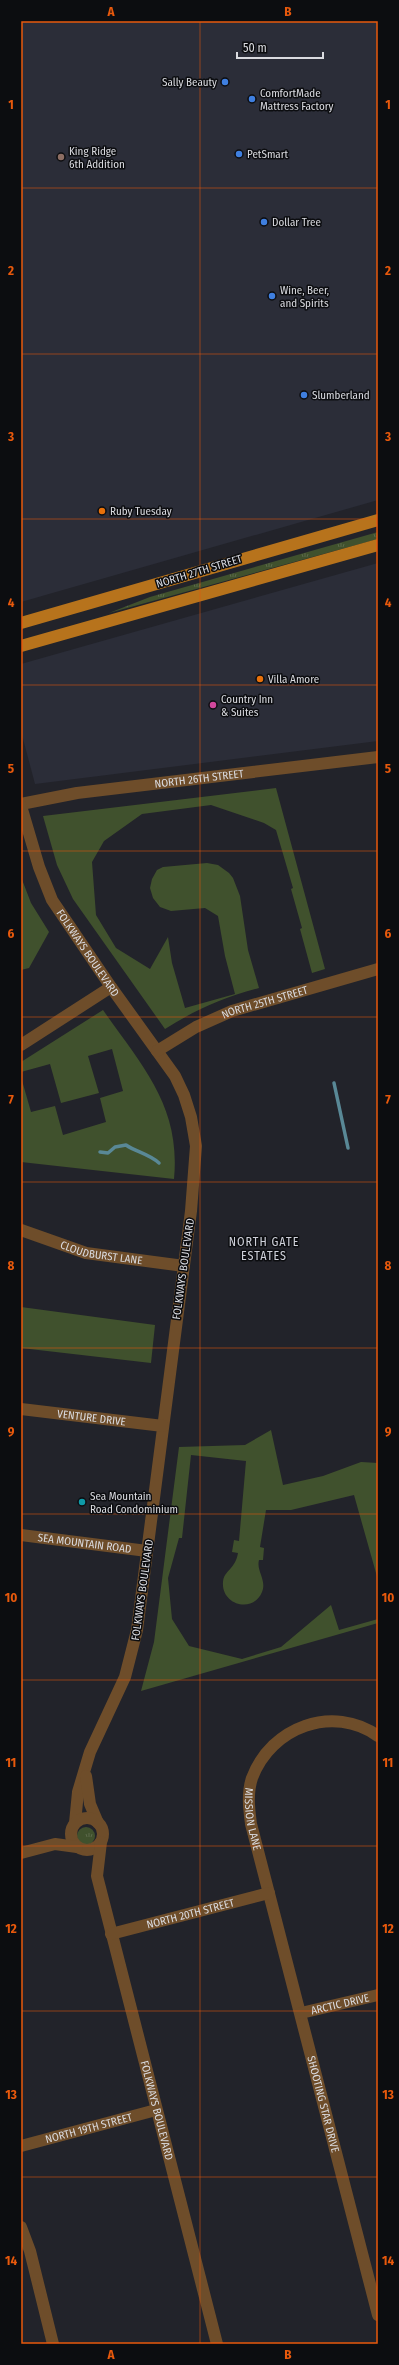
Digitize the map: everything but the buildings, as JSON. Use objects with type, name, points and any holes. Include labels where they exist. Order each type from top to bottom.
[{"type":"main road","name":"NORTH 27TH STREET","points":[[21,623],[378,520]]},
{"type":"main road","name":"NORTH 27TH STREET","points":[[21,646],[378,545]]},
{"type":"street","name":"NORTH 26TH STREET","points":[[21,805],[77,793],[378,757]]},
{"type":"street","name":"FOLKWAYS BOULEVARD","points":[[21,805],[39,867],[52,900],[111,987],[157,1051],[182,1090],[191,1117],[195,1140],[196,1166],[184,1266],[132,1658],[121,1688],[94,1741],[78,1792],[73,1826]]},
{"type":"street","name":"NORTH 25TH STREET","points":[[157,1051],[196,1028],[232,1011],[378,969]]},
{"type":"street","points":[[21,1045],[111,987]]},
{"type":"street","name":"CLOUDBURST LANE","points":[[21,1230],[90,1254],[184,1266]]},
{"type":"street","name":"VENTURE DRIVE","points":[[21,1409],[163,1426]]},
{"type":"street","name":"SEA MOUNTAIN ROAD","points":[[21,1535],[147,1551]]},
{"type":"street","name":"MISSION LANE","points":[[269,1893],[251,1824],[249,1808],[252,1779],[262,1757],[279,1740],[311,1723],[336,1720],[359,1726],[378,1736]]},
{"type":"street","name":"FOLKWAYS BOULEVARD","points":[[86,1766],[90,1804],[98,1823]]},
{"type":"street","points":[[21,1853],[55,1844],[92,1849],[100,1842],[103,1834],[98,1823],[86,1818],[73,1826],[55,1844]]},
{"type":"street","points":[[73,1826],[71,1839],[79,1848]]},
{"type":"street","name":"FOLKWAYS BOULEVARD","points":[[100,1842],[97,1876],[217,2344]]},
{"type":"street","name":"FOLKWAYS BOULEVARD","points":[[79,1848],[97,1876]]},
{"type":"street","name":"NORTH 20TH STREET","points":[[111,1934],[269,1893]]},
{"type":"street","name":"SHOOTING STAR DRIVE","points":[[269,1893],[378,2315]]},
{"type":"street","name":"ARCTIC DRIVE","points":[[301,2013],[378,1995]]},
{"type":"street","name":"NORTH 19TH STREET","points":[[21,2146],[156,2110]]},
{"type":"street","points":[[21,2227],[30,2251],[53,2344]]},
{"type":"shaded area","points":[[21,21],[378,21],[378,500],[21,602]]},
{"type":"shaded area","points":[[378,563],[378,741],[35,784],[21,731],[21,664]]},
{"type":"green space","points":[[378,532],[378,539],[109,613],[150,597]]},
{"type":"green space","points":[[276,788],[325,969],[312,973],[300,929],[302,928],[291,889],[293,888],[276,830],[264,823],[211,805],[142,814],[104,841],[92,862],[96,915],[116,948],[150,969],[168,937],[172,963],[185,1008],[235,994],[225,956],[218,916],[205,908],[171,911],[160,907],[153,898],[150,888],[152,879],[157,870],[163,867],[207,863],[218,865],[233,878],[240,896],[248,950],[259,988],[210,1005],[165,1029],[73,899],[57,865],[43,816]]},
{"type":"green space","points":[[21,877],[31,903],[49,932],[29,968],[21,970]]},
{"type":"green space","points":[[103,1010],[132,1050],[156,1088],[165,1108],[175,1153],[174,1179],[21,1162],[21,1077],[31,1112],[55,1106],[63,1135],[106,1122],[100,1098],[123,1091],[112,1049],[88,1056],[99,1093],[61,1103],[50,1064],[21,1072],[21,1062]]},
{"type":"green space","points":[[21,1307],[155,1325],[151,1363],[21,1348]]},
{"type":"green space","points":[[271,1430],[283,1485],[323,1476],[361,1462],[378,1463],[378,1580],[354,1495],[291,1510],[266,1510],[260,1547],[264,1548],[263,1560],[259,1560],[258,1564],[263,1583],[262,1592],[258,1599],[252,1603],[245,1605],[232,1601],[224,1590],[223,1582],[225,1575],[237,1559],[238,1553],[232,1552],[234,1540],[239,1541],[246,1461],[191,1455],[182,1538],[179,1538],[168,1578],[172,1619],[189,1646],[242,1659],[281,1647],[331,1605],[339,1630],[378,1619],[378,1623],[141,1691],[154,1642],[179,1447],[245,1445]]},
{"type":"green space","points":[[82,1827],[90,1827],[95,1832],[93,1843],[90,1845],[82,1845],[77,1840],[77,1832]]},
{"type":"waterway","points":[[334,1083],[348,1148]]},
{"type":"waterway","points":[[100,1152],[108,1153],[115,1147],[126,1145],[151,1157],[159,1163]]},
{"type":"place","name":"Sally Beauty","points":[[225,82]]},
{"type":"place","name":"ComfortMade Mattress Factory","points":[[252,99]]},
{"type":"place","name":"PetSmart","points":[[239,154]]},
{"type":"place","name":"King Ridge 6th Addition","points":[[61,157]]},
{"type":"place","name":"Dollar Tree","points":[[264,222]]},
{"type":"place","name":"Wine, Beer, and Spirits","points":[[272,296]]},
{"type":"place","name":"Slumberland","points":[[304,395]]},
{"type":"place","name":"Ruby Tuesday","points":[[102,511]]},
{"type":"place","name":"Villa Amore","points":[[260,679]]},
{"type":"place","name":"Country Inn & Suites","points":[[213,705]]},
{"type":"place","name":"Sea Mountain Road Condominium","points":[[82,1502]]},
{"type":"district","name":"NORTH GATE ESTATES","points":[[264,1249]]}]
